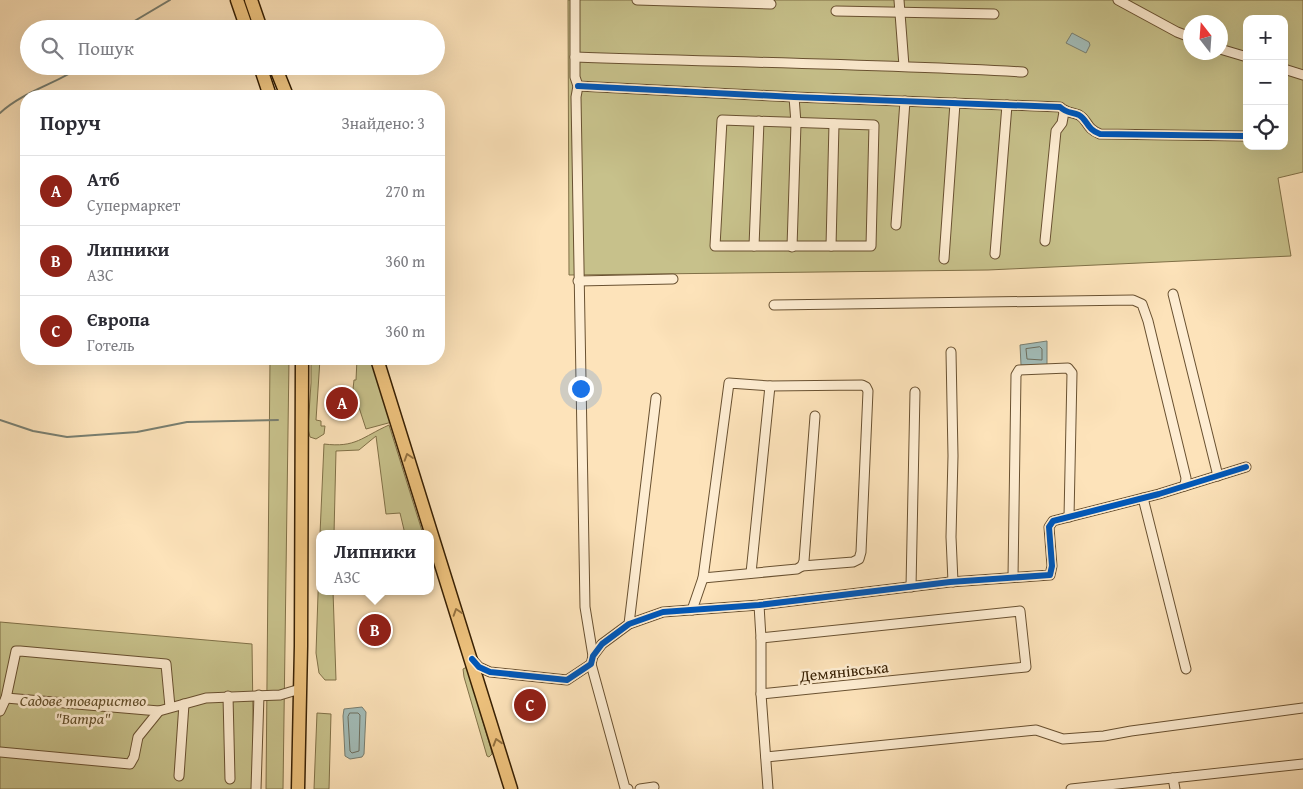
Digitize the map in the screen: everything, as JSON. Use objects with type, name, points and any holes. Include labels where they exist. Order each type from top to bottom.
[{"type":"highway","points":[[237,0],[244,20]]},
{"type":"highway","points":[[251,0],[258,20]]},
{"type":"highway","points":[[263,75],[268,90]]},
{"type":"highway","points":[[279,75],[285,90]]},
{"type":"highway","points":[[298,789],[302,365]]},
{"type":"highway","points":[[379,365],[431,530]]},
{"type":"highway","points":[[434,539],[511,789]]},
{"type":"street","points":[[575,0],[575,77],[578,86],[576,97],[578,281],[586,607],[592,660],[625,788],[628,789]]},
{"type":"street","points":[[637,0],[771,4]]},
{"type":"street","points":[[900,0],[904,66]]},
{"type":"street","points":[[1118,0],[1183,34]]},
{"type":"street","points":[[836,10],[994,14]]},
{"type":"street","points":[[1228,51],[1243,56]]},
{"type":"street","points":[[575,57],[904,66],[1023,72]]},
{"type":"street","points":[[1288,70],[1303,74]]},
{"type":"street","points":[[578,86],[794,97],[1060,107],[1064,112],[1079,115],[1092,131],[1100,134],[1242,136]]},
{"type":"street","points":[[792,247],[796,122],[794,97]]},
{"type":"street","points":[[896,226],[905,101]]},
{"type":"street","points":[[944,259],[955,103]]},
{"type":"street","points":[[996,254],[1007,105]]},
{"type":"street","points":[[1045,242],[1056,131],[1062,123],[1064,112]]},
{"type":"street","points":[[722,120],[759,121],[874,125],[871,246],[716,246],[722,120]]},
{"type":"street","points":[[754,246],[759,121]]},
{"type":"street","points":[[831,246],[834,124]]},
{"type":"street","points":[[578,281],[672,279]]},
{"type":"street","points":[[1173,294],[1218,476]]},
{"type":"street","points":[[774,305],[1128,300],[1140,302],[1148,321],[1167,394],[1186,478],[1185,486]]},
{"type":"street","points":[[951,352],[953,456],[952,582]]},
{"type":"street","points":[[1013,577],[1016,375],[1019,370],[1068,368],[1072,373],[1069,517]]},
{"type":"street","points":[[692,610],[703,578],[729,384],[770,386],[862,384],[866,387],[868,391],[861,552],[859,559],[853,562],[802,566],[797,569],[703,578]]},
{"type":"street","points":[[751,573],[770,386]]},
{"type":"street","points":[[911,587],[916,392]]},
{"type":"street","points":[[629,624],[656,398]]},
{"type":"street","points":[[802,566],[804,561],[815,416]]},
{"type":"street","points":[[472,659],[479,667],[490,672],[567,680],[592,660],[602,644],[629,624],[663,612],[759,605],[952,582],[1050,575],[1052,566],[1049,527],[1053,521],[1143,498],[1246,467]]},
{"type":"street","points":[[1143,498],[1186,669]]},
{"type":"street","points":[[759,605],[761,694],[768,789]]},
{"type":"street","name":"Демянівська","points":[[761,638],[1020,611],[1026,668],[761,694]]},
{"type":"street","points":[[0,710],[6,698],[16,651],[166,664],[170,707]]},
{"type":"street","points":[[480,688],[490,672]]},
{"type":"street","points":[[6,698],[159,711],[206,698],[280,695],[300,689]]},
{"type":"street","points":[[256,789],[259,695]]},
{"type":"street","points":[[228,696],[230,779]]},
{"type":"street","points":[[179,776],[184,704]]},
{"type":"street","points":[[766,757],[1036,730],[1062,738],[1104,736],[1303,708]]},
{"type":"street","points":[[0,752],[130,764],[134,757],[138,737],[159,711]]},
{"type":"street","points":[[1071,789],[1303,764]]},
{"type":"street","points":[[1173,778],[1175,789]]},
{"type":"street","points":[[640,789],[654,787]]},
{"type":"green space","points":[[568,0],[1303,0],[1303,172],[1278,178],[1291,256],[988,270],[569,275]]},
{"type":"green space","points":[[270,365],[289,365],[283,789],[266,789]]},
{"type":"green space","points":[[311,365],[320,365],[316,420],[321,421],[321,426],[325,426],[324,434],[316,439],[310,437],[308,429]]},
{"type":"green space","points":[[357,365],[374,365],[392,422],[366,429],[353,389],[354,380],[356,380]]},
{"type":"green space","points":[[389,425],[422,530],[404,530],[400,513],[386,514],[376,436],[359,450],[336,451],[334,530],[320,530],[324,444],[352,443]]},
{"type":"green space","points":[[318,595],[333,595],[336,680],[325,680],[319,673],[316,653]]},
{"type":"green space","name":"Садове товариство \"Ватра\"","points":[[0,622],[252,644],[254,789],[0,789]]},
{"type":"green space","points":[[467,667],[491,749],[492,754],[489,757],[487,756],[464,677],[463,669]]},
{"type":"green space","points":[[317,713],[331,714],[329,789],[314,789]]},
{"type":"water","points":[[1072,33],[1089,42],[1090,45],[1086,53],[1066,43]]},
{"type":"water","points":[[1047,341],[1047,366],[1021,365],[1020,345]]},
{"type":"water","points":[[362,707],[366,712],[364,754],[362,757],[350,759],[345,756],[344,709]]},
{"type":"waterway","points":[[136,20],[170,0]]},
{"type":"waterway","points":[[36,90],[67,75]]},
{"type":"waterway","points":[[0,113],[20,98]]},
{"type":"waterway","points":[[0,420],[33,431],[67,437],[137,432],[187,422],[278,420]]},
{"type":"cycle path","points":[[578,86],[794,97],[1060,107],[1079,115],[1092,130],[1100,134],[1243,136]]},
{"type":"cycle path","points":[[472,659],[479,667],[490,672],[567,680],[591,664],[593,656],[602,644],[629,624],[663,612],[759,605],[950,582],[1050,575],[1052,566],[1049,527],[1053,521],[1159,494],[1246,467]]},
{"type":"place","name":"Атб","points":[[342,403]]},
{"type":"place","name":"Липники","points":[[375,630]]},
{"type":"place","name":"Європа","points":[[530,705]]}]
